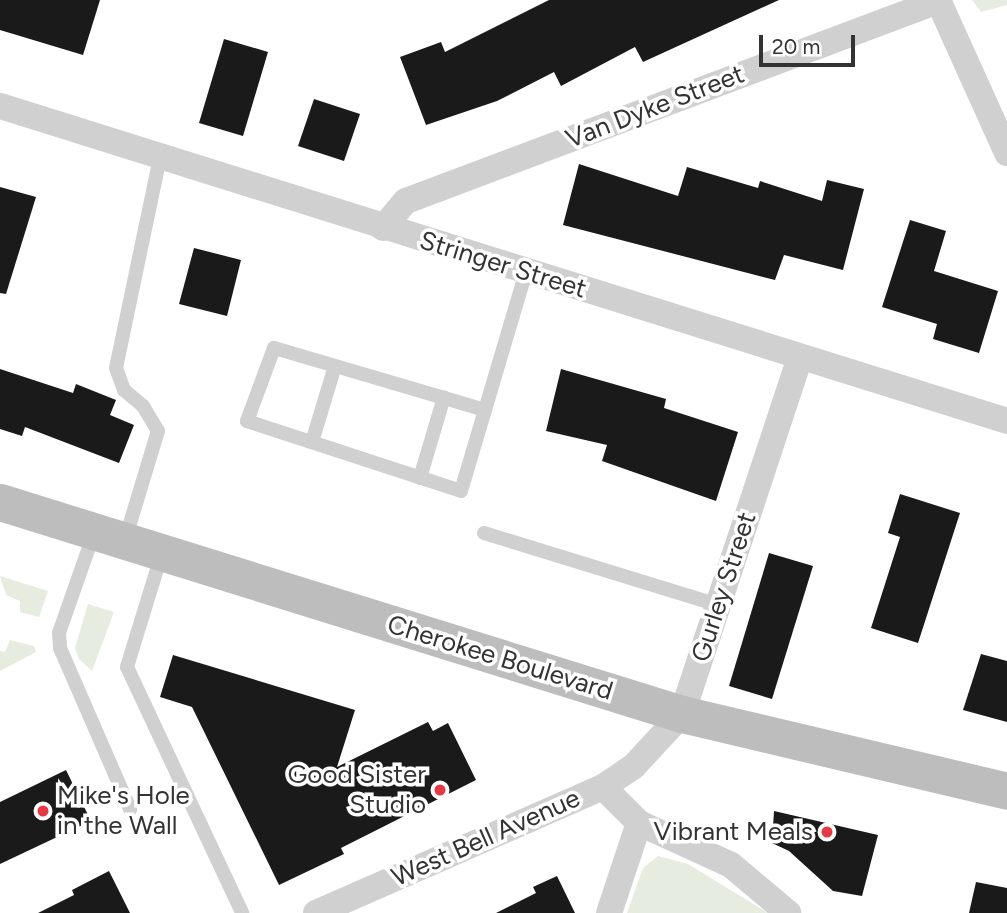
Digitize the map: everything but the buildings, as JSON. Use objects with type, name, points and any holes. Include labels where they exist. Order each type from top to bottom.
[{"type":"main road","name":"Cherokee Boulevard","points":[[0,502],[682,714],[1007,791]]},
{"type":"street","points":[[938,0],[1007,153]]},
{"type":"street","name":"Van Dyke Street","points":[[383,228],[406,201],[938,0]]},
{"type":"street","name":"Stringer Street","points":[[0,106],[1007,421]]},
{"type":"street","name":"Gurley Street","points":[[603,787],[633,767],[682,714],[800,358]]},
{"type":"street","name":"West Bell Avenue","points":[[316,913],[603,787],[639,823],[731,865],[788,913]]},
{"type":"street","points":[[609,913],[639,823]]},
{"type":"lane","points":[[130,809],[60,648],[59,633],[110,536],[158,430],[143,406],[124,390],[116,368],[160,157]]},
{"type":"lane","points":[[485,410],[274,348],[247,421],[461,491],[526,272]]},
{"type":"lane","points":[[312,442],[335,366]]},
{"type":"lane","points":[[420,478],[444,397]]},
{"type":"lane","points":[[484,533],[718,605]]},
{"type":"lane","points":[[162,552],[127,667],[242,913]]},
{"type":"shaded area","points":[[972,0],[1007,0],[1007,5],[981,12]]},
{"type":"shaded area","points":[[0,576],[48,591],[39,617],[20,612],[20,601],[6,595]]},
{"type":"shaded area","points":[[88,604],[114,612],[92,671],[79,659],[75,648]]},
{"type":"shaded area","points":[[10,640],[34,646],[36,652],[0,671],[0,651],[5,652]]},
{"type":"shaded area","points":[[658,856],[688,864],[768,913],[627,913],[643,868]]},
{"type":"place","name":"Good Sister Studio","points":[[440,790]]},
{"type":"place","name":"Mike's Hole in the Wall","points":[[43,811]]},
{"type":"place","name":"Vibrant Meals","points":[[827,832]]}]
